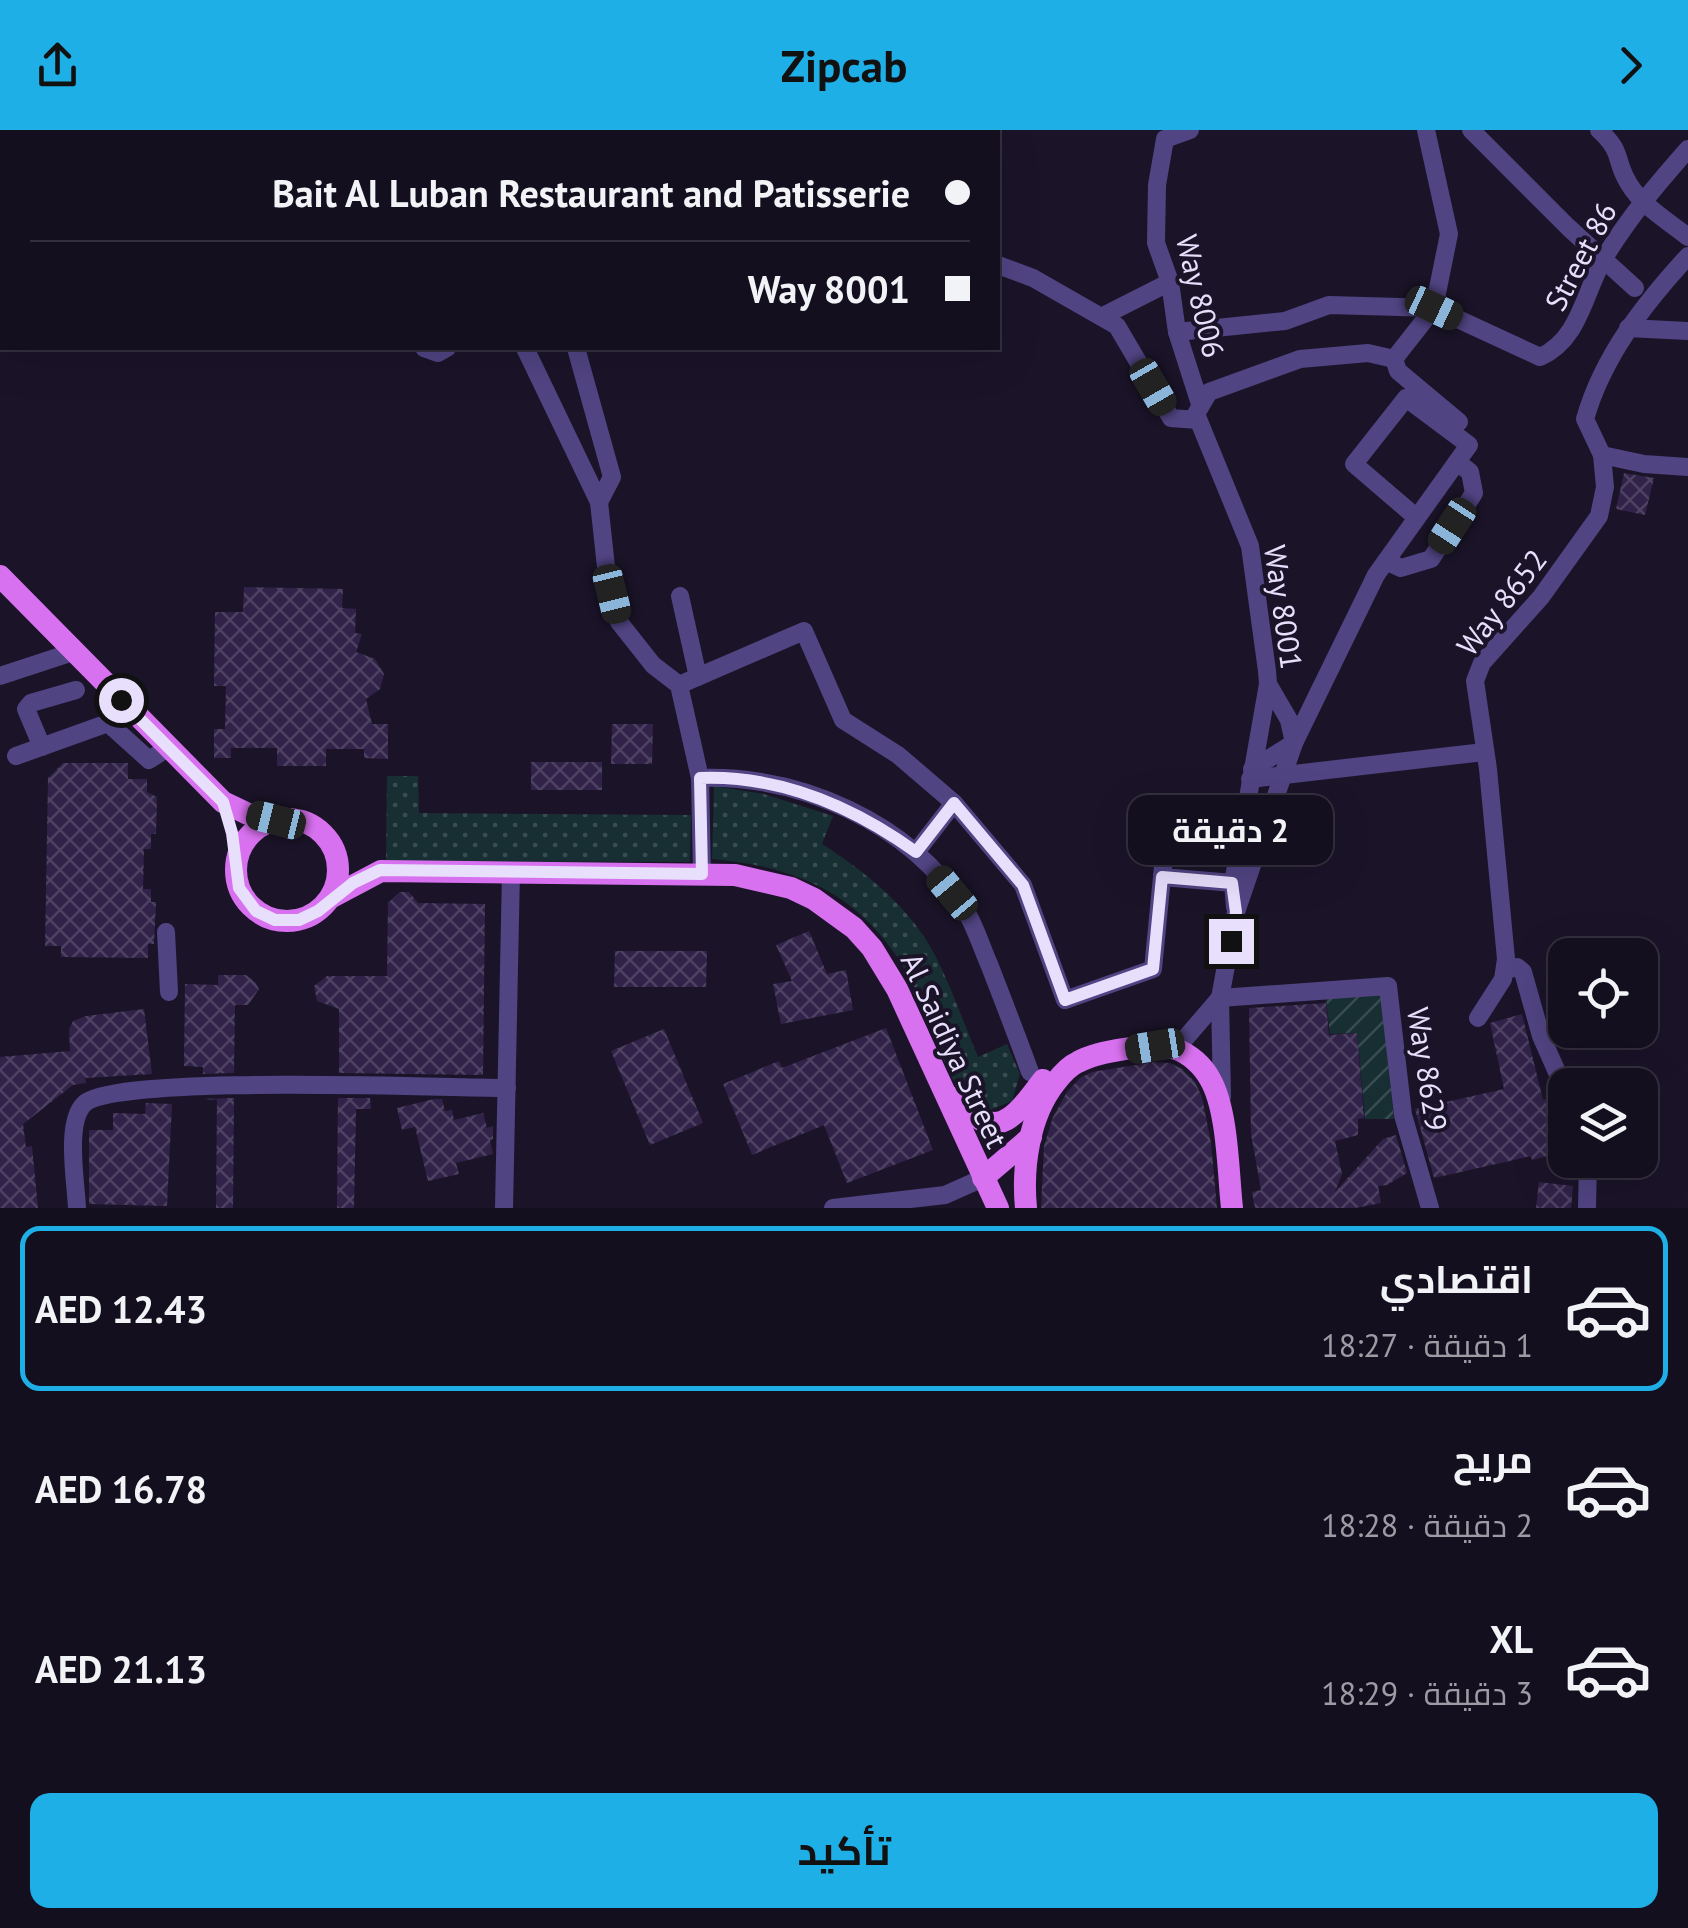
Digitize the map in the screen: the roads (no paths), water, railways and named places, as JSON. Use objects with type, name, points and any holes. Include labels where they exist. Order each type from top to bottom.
[{"type":"main road","points":[[0,576],[223,802],[248,814],[304,822],[328,839],[338,868],[330,898]]},
{"type":"main road","points":[[223,802],[232,833],[239,888],[249,904],[275,920],[310,916],[330,898],[380,870]]},
{"type":"main road","points":[[236,870],[238,853],[247,838],[276,820]]},
{"type":"main road","name":"Al Saidiya Street","points":[[328,839],[354,858],[380,870],[735,875],[791,888],[814,899],[854,928],[898,989],[998,1208]]},
{"type":"main road","points":[[944,1087],[972,1117],[1000,1123],[1014,1117],[1048,1073],[1099,1054],[1155,1046],[1176,1049],[1194,1058],[1211,1079],[1222,1122],[1232,1208]]},
{"type":"main road","points":[[1026,1208],[1024,1181],[1031,1137],[1046,1096],[1076,1062]]},
{"type":"main road","points":[[983,1178],[1031,1137]]},
{"type":"street","name":"Way 8006","points":[[1190,130],[1165,138],[1157,185],[1156,244],[1170,282],[1177,332],[1199,412]]},
{"type":"street","points":[[1394,359],[1434,308],[1450,234],[1426,130]]},
{"type":"street","points":[[1471,130],[1635,288]]},
{"type":"street","points":[[1599,130],[1621,138],[1628,183],[1642,200],[1688,236]]},
{"type":"street","name":"Street 86","points":[[1434,308],[1540,356],[1556,350],[1570,334],[1603,258],[1642,200],[1688,149]]},
{"type":"street","name":"Way 8652","points":[[1506,970],[1475,681],[1482,663],[1542,598],[1599,516],[1605,487],[1602,455],[1585,419],[1594,388],[1628,328],[1688,256]]},
{"type":"street","points":[[1000,266],[1033,278],[1117,326],[1171,418],[1199,412],[1209,392],[1300,359],[1368,353],[1394,359]]},
{"type":"street","points":[[1103,316],[1170,282]]},
{"type":"street","points":[[1177,332],[1286,320],[1329,305],[1434,308]]},
{"type":"street","points":[[1628,328],[1688,331]]},
{"type":"street","points":[[526,350],[600,502],[606,567],[620,622],[654,665],[680,684],[700,778],[702,874]]},
{"type":"street","points":[[577,350],[612,476],[600,502]]},
{"type":"street","points":[[1394,359],[1398,371],[1459,422]]},
{"type":"street","points":[[1222,1122],[1220,998],[1236,912],[1294,743],[1376,575],[1470,446],[1406,398],[1354,464],[1417,518]]},
{"type":"street","name":"Way 8001","points":[[1199,412],[1250,546],[1268,684],[1232,883],[1236,912]]},
{"type":"street","points":[[1602,455],[1644,464],[1688,467]]},
{"type":"street","points":[[1386,561],[1401,568],[1431,559],[1474,493],[1470,472],[1457,462]]},
{"type":"street","points":[[680,596],[698,677]]},
{"type":"street","points":[[680,684],[804,631],[843,720],[898,755],[954,803],[1023,885],[1065,1000],[1153,969],[1169,805]]},
{"type":"street","points":[[0,676],[73,652]]},
{"type":"street","points":[[1268,684],[1289,720],[1294,743]]},
{"type":"street","points":[[42,747],[26,709],[76,690]]},
{"type":"street","points":[[16,756],[108,723],[149,760],[169,748]]},
{"type":"street","points":[[1251,774],[1294,743]]},
{"type":"street","points":[[1251,774],[1282,776],[1484,752]]},
{"type":"street","points":[[700,778],[726,777],[774,784],[810,795],[848,809],[916,852],[966,910],[1030,1072]]},
{"type":"street","points":[[916,852],[954,803]]},
{"type":"street","points":[[504,1208],[511,872]]},
{"type":"street","points":[[1162,877],[1232,883]]},
{"type":"street","points":[[166,932],[169,992]]},
{"type":"street","points":[[1478,1018],[1485,1012],[1506,970],[1516,967],[1523,972],[1541,1036],[1555,1068]]},
{"type":"street","name":"Way 8629","points":[[1220,998],[1388,986],[1403,1115],[1430,1208]]},
{"type":"street","points":[[1176,1049],[1220,998]]},
{"type":"street","points":[[77,1208],[73,1127],[76,1114],[98,1095],[182,1086],[507,1088]]},
{"type":"street","points":[[833,1208],[945,1195],[983,1178]]},
{"type":"street","points":[[1587,1208],[1588,1178]]}]
